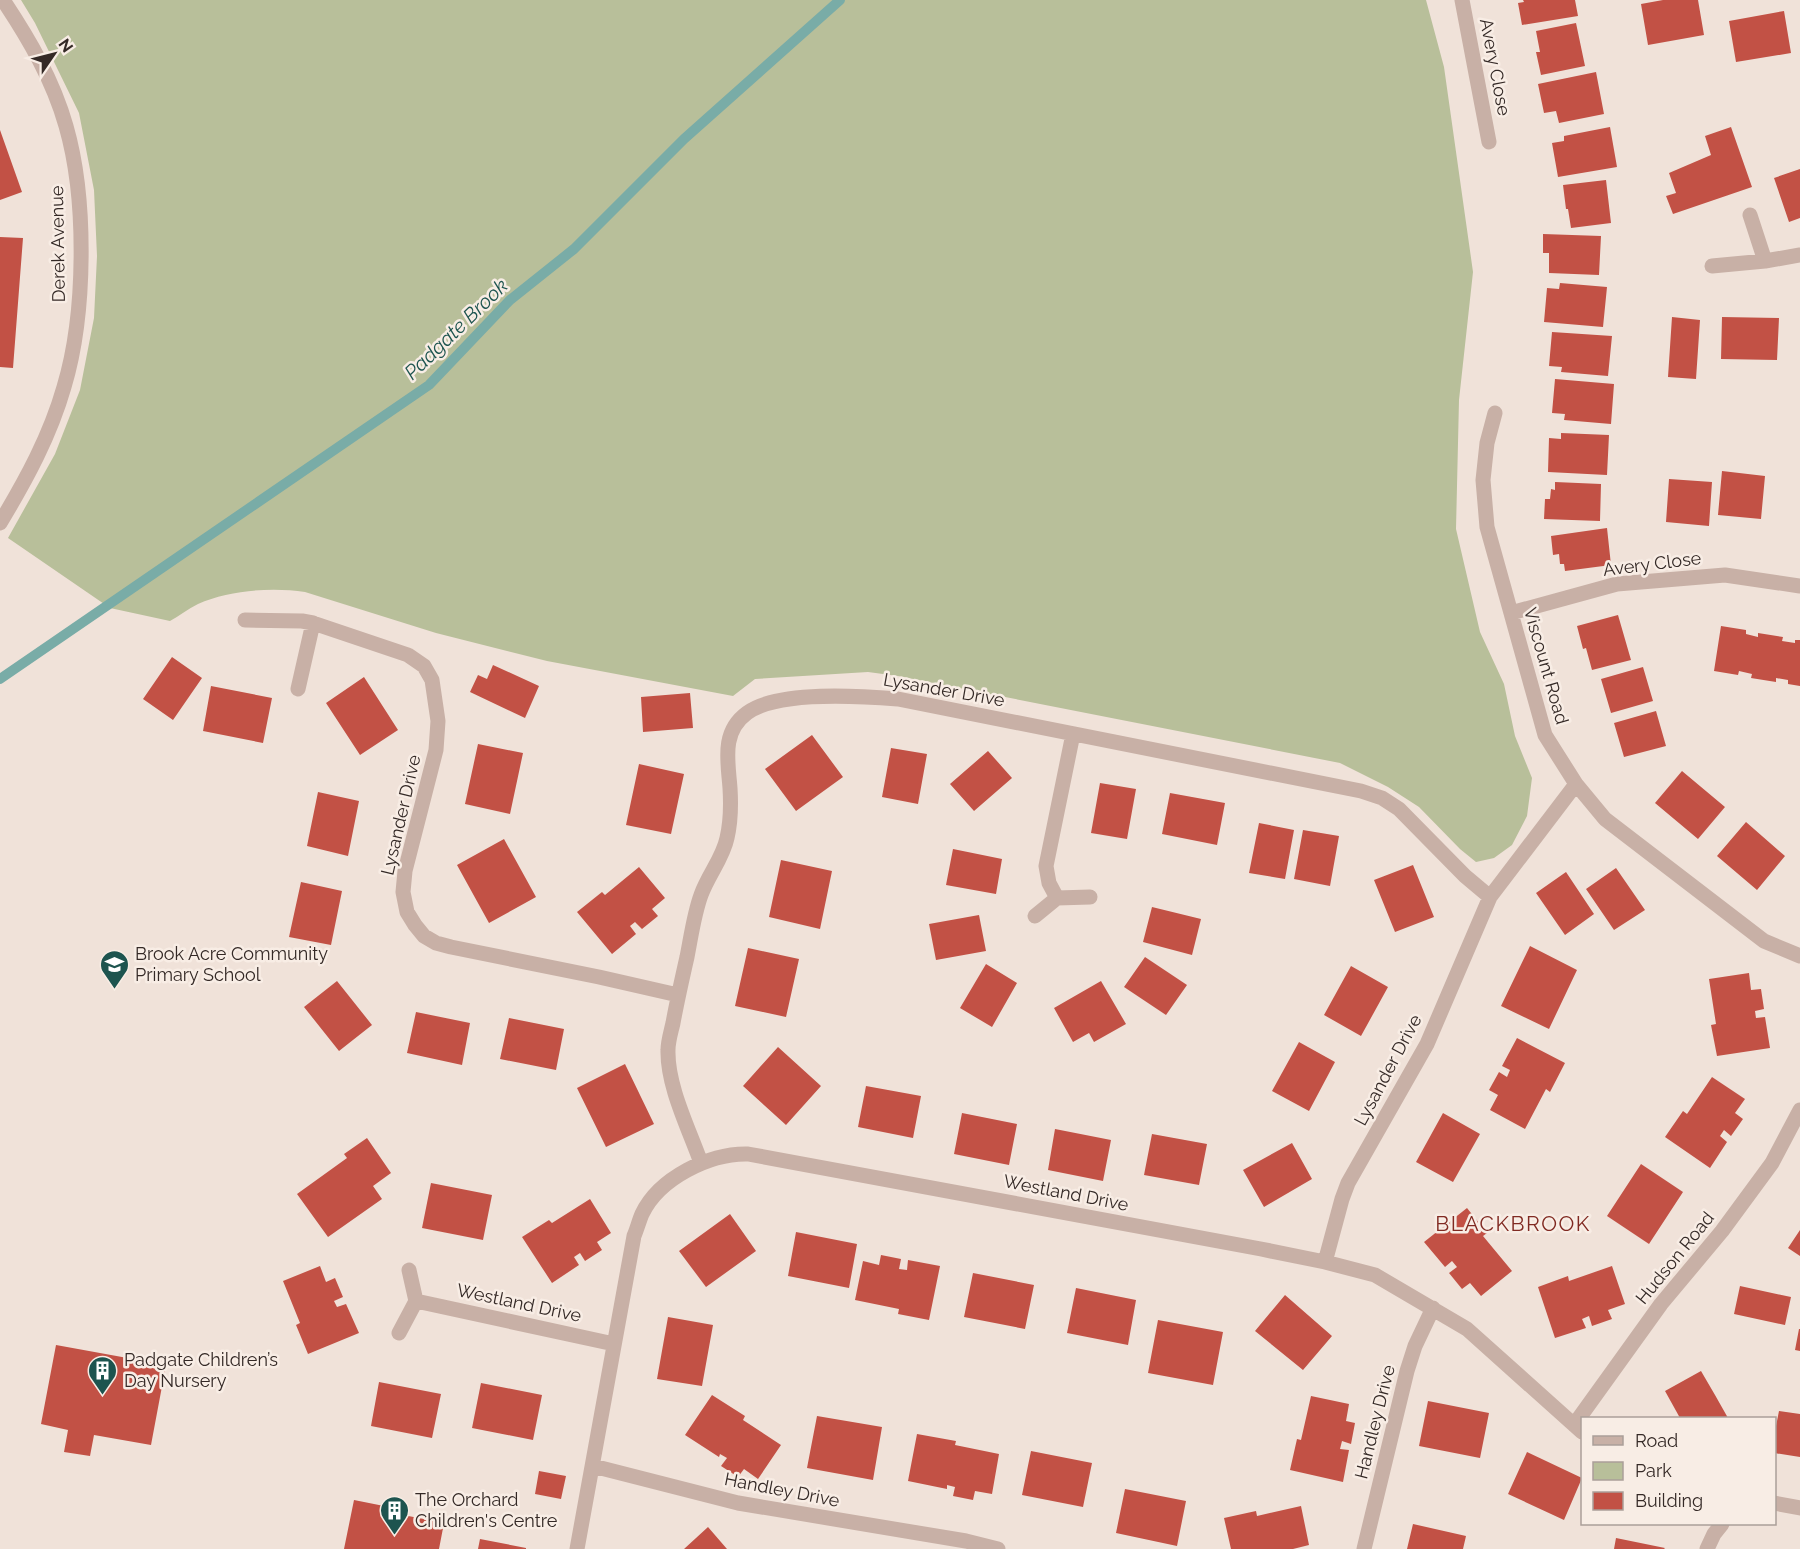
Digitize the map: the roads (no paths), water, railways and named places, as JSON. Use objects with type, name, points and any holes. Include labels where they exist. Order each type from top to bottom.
[{"type":"street","name":"Derek Avenue","points":[[0,523],[26,480],[48,434],[64,386],[75,336],[81,274],[80,215],[76,170],[66,125],[49,81],[29,40],[3,0]]},
{"type":"street","name":"Avery Close","points":[[1462,0],[1490,142]]},
{"type":"street","points":[[1750,215],[1765,261]]},
{"type":"street","points":[[1712,266],[1800,255]]},
{"type":"street","name":"Viscount Road","points":[[1495,413],[1487,443],[1483,480],[1487,527],[1545,735],[1576,784],[1605,819],[1764,941],[1800,956]]},
{"type":"street","name":"Avery Close","points":[[1511,613],[1617,584],[1725,575],[1800,586]]},
{"type":"street","name":"Lysander Drive","points":[[245,620],[313,623],[408,655],[424,666],[432,680],[438,721],[436,750],[405,871],[403,892],[407,912],[424,936],[436,943],[451,947],[678,995]]},
{"type":"street","points":[[298,689],[313,623]]},
{"type":"street","name":"Lysander Drive","points":[[701,1163],[675,1090],[668,1049],[700,896],[727,839],[730,816],[727,752],[729,738],[736,724],[747,713],[778,700],[872,697],[898,699],[1361,791],[1382,798],[1399,809],[1465,876],[1490,897]]},
{"type":"street","points":[[1057,898],[1049,883],[1046,866],[1073,734]]},
{"type":"street","name":"Lysander Drive","points":[[1325,1262],[1348,1183],[1427,1044],[1490,897],[1576,784]]},
{"type":"street","points":[[1035,916],[1057,898],[1090,897]]},
{"type":"street","name":"Hudson Road","points":[[1585,1417],[1662,1304],[1722,1231],[1766,1171],[1800,1110]]},
{"type":"street","name":"Westland Drive","points":[[577,1549],[634,1236],[643,1212],[656,1194],[672,1181],[701,1163],[733,1153],[1325,1262],[1375,1275],[1467,1329],[1578,1428]]},
{"type":"street","points":[[399,1333],[416,1301],[409,1270]]},
{"type":"street","name":"Westland Drive","points":[[416,1301],[614,1344]]},
{"type":"street","name":"Handley Drive","points":[[1364,1549],[1407,1371],[1415,1346],[1433,1308]]},
{"type":"street","name":"Handley Drive","points":[[593,1466],[738,1503],[965,1545],[998,1549]]},
{"type":"street","points":[[1776,1503],[1800,1508]]},
{"type":"street","points":[[1707,1549],[1721,1525]]},
{"type":"waterway","name":"Padgate Brook","points":[[0,679],[429,385],[510,300],[574,249],[684,139],[840,0]]},
{"type":"place","name":"Brook Acre Community Primary School","points":[[114,990]]},
{"type":"place","name":"Padgate Children’s Day Nursery","points":[[103,1396]]},
{"type":"place","name":"The Orchard Children's Centre","points":[[394,1536]]},
{"type":"district","name":"BLACKBROOK","points":[[1513,1224]]}]
